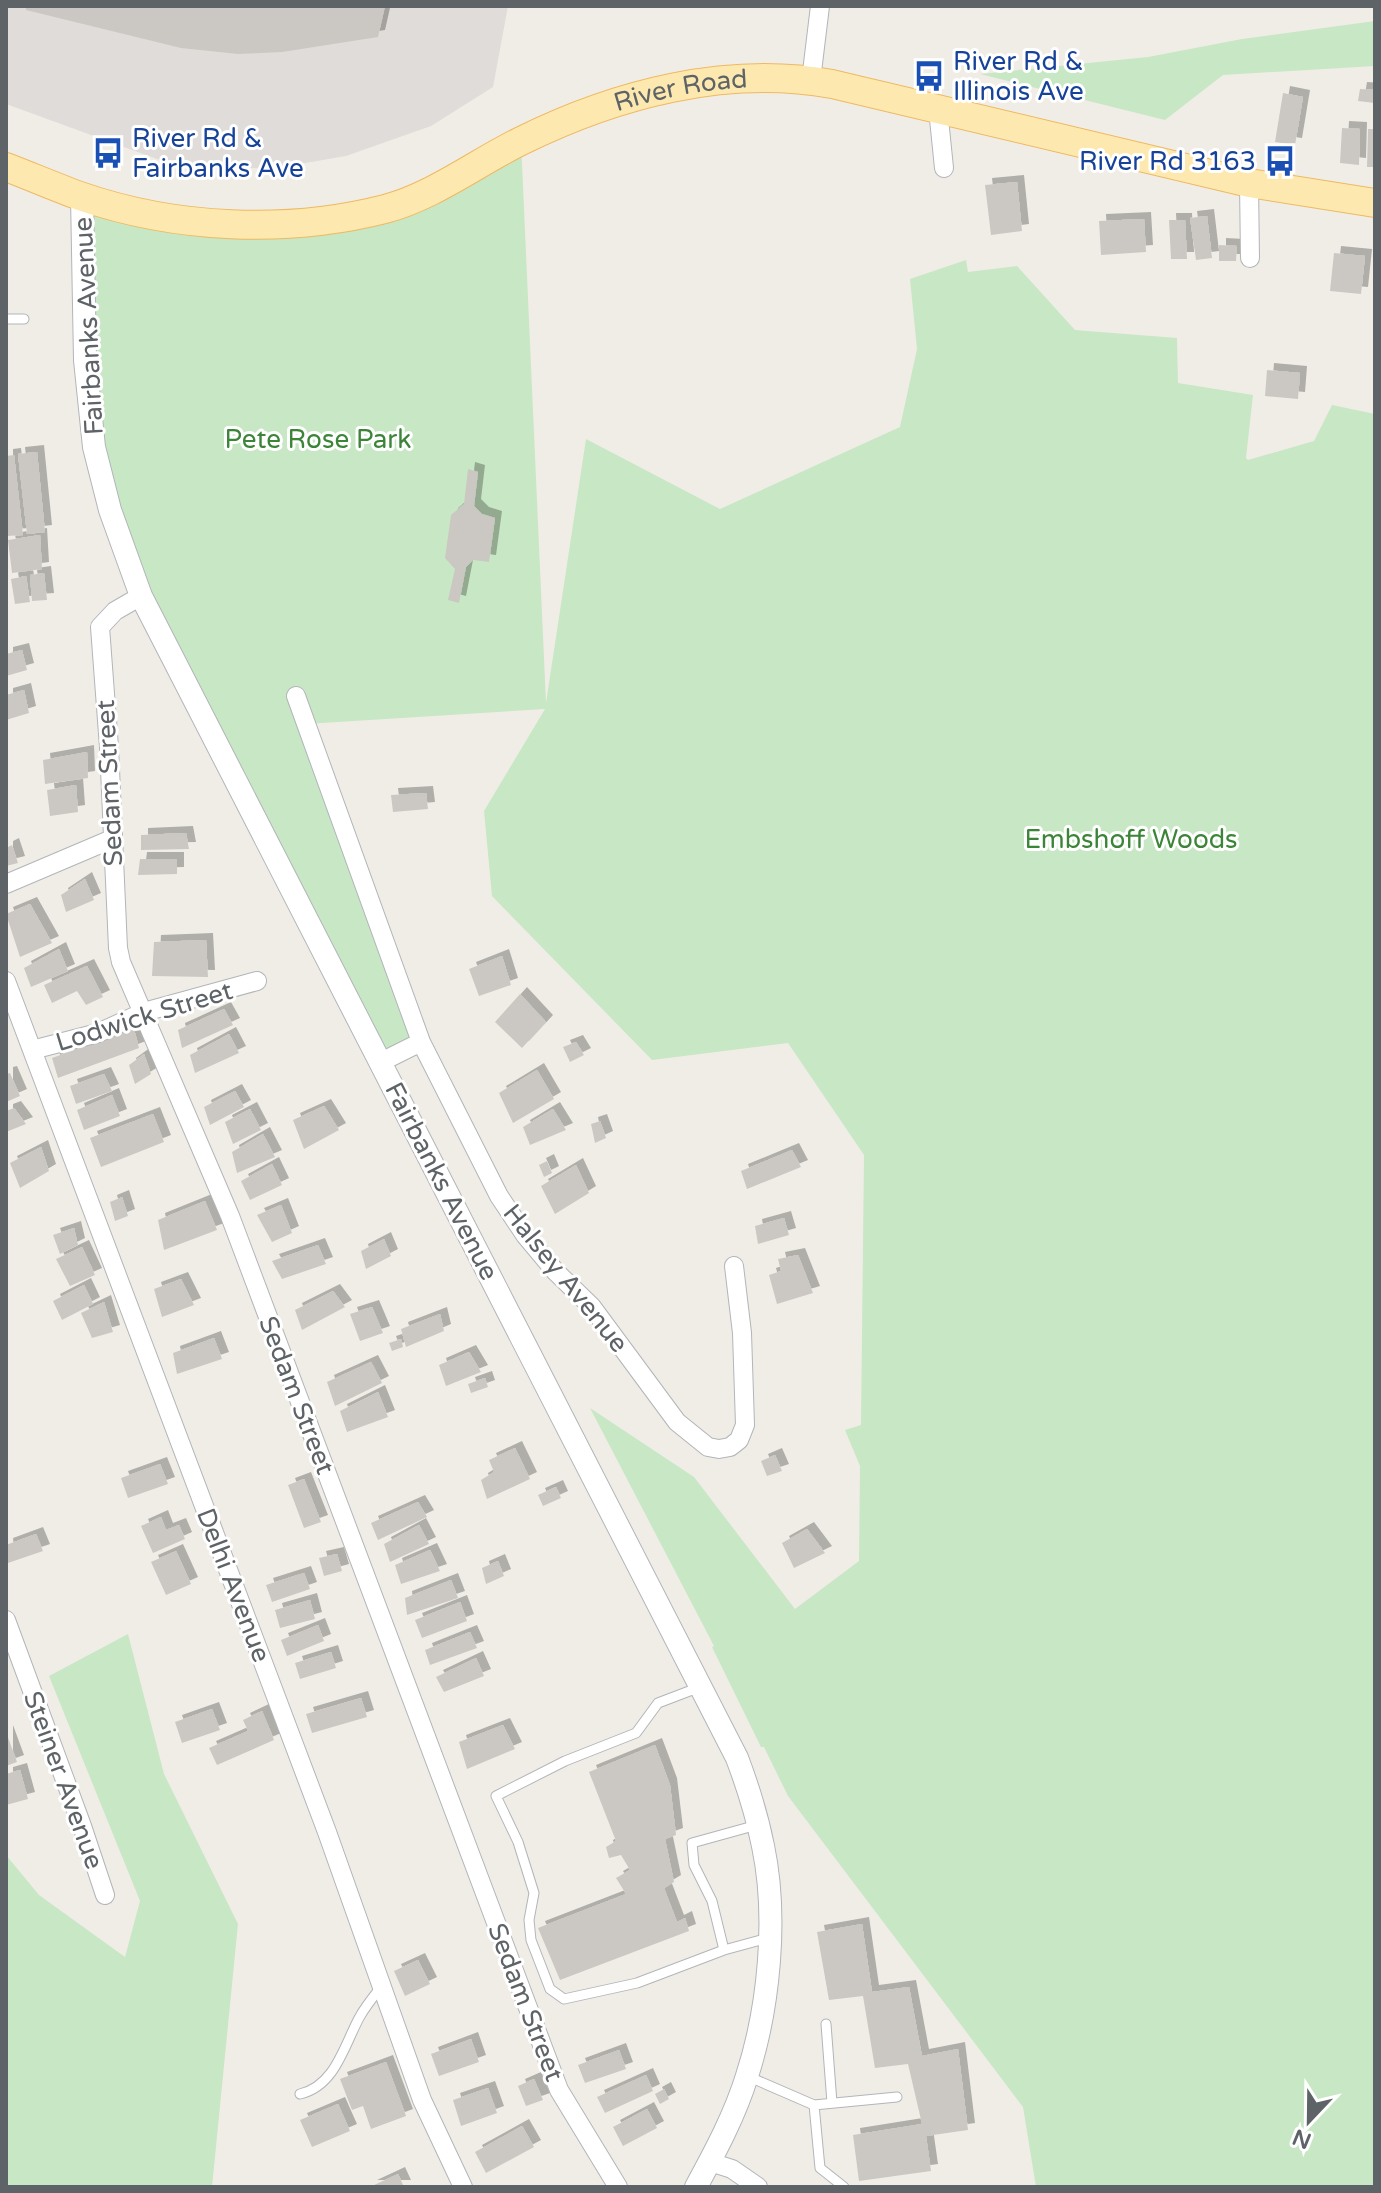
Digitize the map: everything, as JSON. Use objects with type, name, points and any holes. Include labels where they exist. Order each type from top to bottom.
[{"type":"main road","name":"River Road","points":[[6,167],[82,196],[207,223],[255,226],[325,220],[387,208],[448,182],[521,141],[612,104],[684,85],[729,78],[770,77],[811,80],[1249,183],[1375,203]]},
{"type":"street","points":[[811,80],[820,6]]},
{"type":"street","points":[[938,109],[944,168]]},
{"type":"street","points":[[1249,183],[1250,258]]},
{"type":"street","name":"Fairbanks Avenue","points":[[82,196],[85,360],[94,447],[110,510],[141,596],[737,1758],[758,1825],[769,1895],[765,1990],[747,2076],[696,2187]]},
{"type":"street","name":"Sedam Street","points":[[141,596],[115,611],[100,627],[121,962],[230,1216],[559,2090],[618,2187]]},
{"type":"street","name":"Halsey Avenue","points":[[296,696],[421,1042],[499,1196],[525,1235],[555,1271],[592,1307],[677,1422],[708,1447],[719,1449],[730,1447],[739,1440],[745,1419],[742,1333],[734,1266]]},
{"type":"street","points":[[6,884],[112,839]]},
{"type":"street","name":"Delhi Avenue","points":[[6,981],[316,1803],[422,2100],[463,2187]]},
{"type":"street","name":"Lodwick Street","points":[[32,1050],[98,1033],[144,1012],[257,981]]},
{"type":"street","points":[[381,1062],[421,1042]]},
{"type":"street","name":"Steiner Avenue","points":[[6,1620],[105,1895]]},
{"type":"street","points":[[710,2162],[732,2169],[758,2187]]},
{"type":"street","name":"Fairbanks Avenue","points":[[706,2187],[710,2162]]},
{"type":"lane","points":[[6,319],[24,319]]},
{"type":"lane","points":[[700,1687],[658,1703],[636,1733],[565,1761],[496,1796],[518,1842],[534,1893],[529,1920],[531,1940],[550,1989],[564,1999],[637,1983],[724,1950],[769,1938]]},
{"type":"lane","points":[[724,1950],[712,1901],[694,1865],[692,1843],[758,1825]]},
{"type":"lane","points":[[300,2094],[312,2092],[324,2083],[360,2016],[381,1987]]},
{"type":"lane","points":[[826,2024],[832,2103]]},
{"type":"lane","points":[[747,2076],[814,2105],[897,2097]]},
{"type":"lane","points":[[814,2105],[820,2168],[844,2187]]},
{"type":"shaded area","points":[[6,6],[508,6],[493,87],[431,126],[346,156],[270,169],[168,163],[6,104]]},
{"type":"green space","points":[[1375,21],[1375,66],[1223,75],[1165,120],[980,74],[1148,57],[1242,39]]},
{"type":"green space","name":"Embshoff Woods","points":[[521,141],[546,703],[586,439],[720,509],[900,427],[917,349],[910,279],[966,260],[968,272],[1017,266],[1075,330],[1177,338],[1178,383],[1253,395],[1248,460],[1314,441],[1332,405],[1375,414],[1375,2187],[1036,2187],[1023,2107],[788,1796],[590,1408],[694,1477],[795,1609],[859,1561],[860,1466],[845,1430],[861,1425],[864,1155],[788,1043],[652,1060],[492,896],[484,811],[545,709],[306,724],[421,1042],[381,1062],[141,596],[94,447],[82,196],[207,223],[387,208]]},
{"type":"green space","points":[[128,1634],[164,1774],[238,1924],[212,2187],[6,2187],[6,1855],[39,1895],[125,1957],[140,1901],[49,1676]]},
{"type":"building","points":[[26,6],[385,6],[378,37],[282,52],[238,54],[181,48],[26,10]]},
{"type":"building","points":[[1360,89],[1375,90],[1375,103],[1358,101]]},
{"type":"building","points":[[1283,93],[1303,97],[1295,145],[1275,142]]},
{"type":"building","points":[[1342,128],[1360,129],[1359,165],[1340,163]]},
{"type":"building","points":[[1368,129],[1375,129],[1375,167],[1367,167]]},
{"type":"building","points":[[1017,182],[1022,231],[991,235],[985,185]]},
{"type":"building","points":[[1207,216],[1212,258],[1196,260],[1190,218]]},
{"type":"building","points":[[1144,219],[1146,252],[1101,255],[1099,221]]},
{"type":"building","points":[[1169,220],[1185,220],[1187,259],[1171,259]]},
{"type":"building","points":[[1219,245],[1237,246],[1236,261],[1219,261]]},
{"type":"building","points":[[1334,253],[1365,256],[1361,294],[1330,291]]},
{"type":"building","points":[[1267,370],[1300,373],[1298,399],[1265,396]]},
{"type":"building","points":[[37,452],[45,532],[27,534],[18,454]]},
{"type":"building","points":[[14,455],[23,535],[7,536],[6,456]]},
{"type":"building","points":[[468,469],[478,472],[474,506],[482,514],[495,518],[489,562],[473,560],[466,567],[459,603],[448,600],[455,569],[445,558],[451,515],[464,504]]},
{"type":"building","points":[[40,535],[42,569],[12,573],[8,540]]},
{"type":"building","points":[[44,573],[47,600],[32,601],[30,575]]},
{"type":"building","points":[[26,576],[30,602],[15,604],[11,579]]},
{"type":"building","points":[[22,650],[27,670],[6,676],[6,654]]},
{"type":"building","points":[[24,690],[29,713],[6,720],[6,695]]},
{"type":"building","points":[[87,752],[88,778],[45,784],[43,760]]},
{"type":"building","points":[[76,785],[78,812],[50,816],[47,790]]},
{"type":"building","points":[[426,793],[428,809],[393,812],[391,795]]},
{"type":"building","points":[[186,833],[189,849],[141,850],[141,835]]},
{"type":"building","points":[[12,845],[18,863],[6,866],[6,848]]},
{"type":"building","points":[[140,859],[177,859],[177,874],[138,875]]},
{"type":"building","points":[[85,879],[94,900],[66,912],[61,895]]},
{"type":"building","points":[[30,904],[52,943],[20,957],[6,914]]},
{"type":"building","points":[[206,940],[208,977],[152,976],[154,942]]},
{"type":"building","points":[[59,949],[68,971],[31,987],[24,968]]},
{"type":"building","points":[[502,956],[511,985],[479,996],[469,969]]},
{"type":"building","points":[[87,966],[103,997],[86,1005],[77,991],[52,1003],[44,985]]},
{"type":"building","points":[[520,994],[546,1022],[522,1048],[495,1022]]},
{"type":"building","points":[[224,1009],[233,1025],[182,1048],[178,1030]]},
{"type":"building","points":[[134,1029],[139,1048],[58,1078],[52,1058]]},
{"type":"building","points":[[229,1034],[239,1053],[195,1073],[190,1055]]},
{"type":"building","points":[[576,1042],[584,1055],[570,1062],[563,1047]]},
{"type":"building","points":[[144,1054],[151,1074],[135,1084],[129,1065]]},
{"type":"building","points":[[537,1070],[554,1099],[513,1123],[499,1093]]},
{"type":"building","points":[[10,1073],[20,1096],[6,1102],[6,1074]]},
{"type":"building","points":[[104,1074],[112,1091],[76,1104],[70,1086]]},
{"type":"building","points":[[235,1091],[244,1107],[210,1125],[204,1107]]},
{"type":"building","points":[[112,1095],[120,1116],[84,1130],[77,1110]]},
{"type":"building","points":[[324,1106],[339,1130],[304,1149],[293,1120]]},
{"type":"building","points":[[14,1108],[26,1124],[6,1132],[6,1111]]},
{"type":"building","points":[[250,1109],[261,1130],[233,1144],[225,1122]]},
{"type":"building","points":[[553,1109],[566,1130],[530,1145],[523,1127]]},
{"type":"building","points":[[153,1114],[164,1142],[101,1167],[90,1138]]},
{"type":"building","points":[[600,1121],[606,1138],[595,1143],[591,1124]]},
{"type":"building","points":[[263,1134],[275,1157],[237,1173],[232,1152]]},
{"type":"building","points":[[41,1147],[49,1171],[20,1188],[10,1163]]},
{"type":"building","points":[[792,1150],[801,1167],[747,1189],[741,1171]]},
{"type":"building","points":[[547,1161],[552,1173],[544,1177],[539,1165]]},
{"type":"building","points":[[272,1164],[282,1185],[250,1200],[241,1181]]},
{"type":"building","points":[[576,1165],[589,1193],[555,1214],[541,1186]]},
{"type":"building","points":[[122,1197],[128,1216],[115,1221],[110,1202]]},
{"type":"building","points":[[205,1201],[217,1230],[164,1250],[158,1220]]},
{"type":"building","points":[[281,1205],[292,1233],[272,1242],[257,1215]]},
{"type":"building","points":[[784,1218],[789,1235],[758,1244],[755,1226]]},
{"type":"building","points":[[74,1228],[78,1245],[60,1254],[53,1235]]},
{"type":"building","points":[[384,1239],[391,1256],[366,1269],[361,1251]]},
{"type":"building","points":[[318,1245],[326,1264],[282,1279],[272,1261]]},
{"type":"building","points":[[82,1247],[95,1275],[70,1286],[56,1259]]},
{"type":"building","points":[[798,1255],[813,1293],[777,1304],[769,1275],[781,1271],[778,1259]]},
{"type":"building","points":[[181,1279],[194,1305],[162,1317],[154,1289]]},
{"type":"building","points":[[84,1285],[93,1304],[62,1320],[53,1301]]},
{"type":"building","points":[[333,1291],[345,1307],[302,1330],[295,1310]]},
{"type":"building","points":[[104,1302],[113,1332],[92,1338],[81,1313]]},
{"type":"building","points":[[372,1307],[383,1333],[360,1341],[350,1314]]},
{"type":"building","points":[[440,1314],[444,1331],[406,1347],[401,1329]]},
{"type":"building","points":[[214,1338],[222,1359],[177,1374],[173,1353]]},
{"type":"building","points":[[401,1339],[403,1347],[392,1351],[389,1343]]},
{"type":"building","points":[[469,1352],[481,1372],[446,1386],[439,1365]]},
{"type":"building","points":[[371,1362],[382,1383],[335,1406],[327,1382]]},
{"type":"building","points":[[485,1378],[488,1387],[471,1393],[468,1384]]},
{"type":"building","points":[[378,1392],[388,1417],[347,1432],[340,1411]]},
{"type":"building","points":[[515,1448],[530,1479],[487,1499],[481,1480],[494,1472],[489,1460]]},
{"type":"building","points":[[775,1455],[782,1471],[767,1476],[761,1461]]},
{"type":"building","points":[[160,1464],[168,1484],[128,1498],[121,1478]]},
{"type":"building","points":[[304,1479],[321,1522],[304,1528],[288,1485]]},
{"type":"building","points":[[556,1487],[561,1498],[543,1506],[538,1495]]},
{"type":"building","points":[[418,1502],[427,1517],[378,1540],[371,1523]]},
{"type":"building","points":[[161,1517],[166,1530],[179,1525],[185,1539],[153,1553],[141,1526]]},
{"type":"building","points":[[419,1525],[429,1544],[390,1562],[384,1544]]},
{"type":"building","points":[[807,1529],[825,1553],[794,1568],[782,1543]]},
{"type":"building","points":[[36,1534],[43,1551],[8,1563],[6,1545]]},
{"type":"building","points":[[430,1550],[440,1571],[401,1584],[395,1565]]},
{"type":"building","points":[[176,1551],[191,1584],[166,1595],[151,1562]]},
{"type":"building","points":[[337,1554],[342,1571],[324,1576],[319,1558]]},
{"type":"building","points":[[498,1561],[504,1576],[486,1584],[482,1568]]},
{"type":"building","points":[[304,1573],[310,1589],[272,1602],[266,1585]]},
{"type":"building","points":[[451,1580],[458,1598],[407,1615],[405,1598]]},
{"type":"building","points":[[310,1600],[315,1619],[280,1628],[275,1610]]},
{"type":"building","points":[[460,1602],[467,1621],[422,1638],[415,1620]]},
{"type":"building","points":[[318,1625],[324,1641],[287,1656],[281,1640]]},
{"type":"building","points":[[470,1632],[477,1648],[430,1665],[425,1650]]},
{"type":"building","points":[[331,1652],[336,1668],[300,1679],[295,1663]]},
{"type":"building","points":[[476,1658],[484,1676],[444,1692],[436,1677]]},
{"type":"building","points":[[361,1698],[367,1717],[312,1733],[306,1714]]},
{"type":"building","points":[[212,1709],[220,1730],[182,1743],[175,1722]]},
{"type":"building","points":[[262,1711],[274,1740],[217,1765],[209,1748],[248,1731],[243,1720]]},
{"type":"building","points":[[503,1725],[515,1749],[467,1769],[459,1742]]},
{"type":"building","points":[[6,1732],[17,1762],[6,1766]]},
{"type":"building","points":[[655,1745],[670,1785],[676,1835],[665,1839],[674,1882],[664,1888],[677,1922],[685,1918],[689,1931],[560,1980],[538,1928],[626,1894],[616,1878],[630,1870],[621,1855],[609,1858],[606,1847],[616,1841],[589,1772]]},
{"type":"building","points":[[20,1770],[28,1799],[6,1805],[6,1774]]},
{"type":"building","points":[[862,1924],[872,1992],[909,1987],[922,2056],[958,2049],[968,2130],[926,2136],[931,2171],[859,2181],[853,2135],[922,2124],[908,2064],[875,2068],[863,1996],[829,2000],[817,1932]]},
{"type":"building","points":[[418,1960],[430,1984],[405,1996],[394,1971]]},
{"type":"building","points":[[471,2039],[479,2062],[439,2076],[431,2054]]},
{"type":"building","points":[[619,2050],[626,2069],[585,2083],[578,2065]]},
{"type":"building","points":[[386,2062],[406,2116],[371,2129],[363,2106],[352,2110],[340,2079]]},
{"type":"building","points":[[646,2075],[653,2091],[605,2113],[597,2097]]},
{"type":"building","points":[[534,2079],[543,2100],[526,2106],[518,2086]]},
{"type":"building","points":[[488,2088],[497,2113],[461,2126],[453,2100]]},
{"type":"building","points":[[664,2089],[669,2099],[660,2104],[655,2094]]},
{"type":"building","points":[[338,2104],[350,2131],[312,2147],[300,2120]]},
{"type":"building","points":[[647,2109],[657,2128],[623,2146],[613,2127]]},
{"type":"building","points":[[522,2126],[534,2147],[486,2173],[475,2152]]},
{"type":"building","points":[[398,2174],[404,2187],[370,2187]]},
{"type":"place","name":"River Rd & Illinois Ave","points":[[929,76]]},
{"type":"place","name":"River Rd & Fairbanks Ave","points":[[108,153]]},
{"type":"place","name":"River Rd 3163","points":[[1280,161]]},
{"type":"park label","name":"Pete Rose Park","points":[[318,439]]}]
